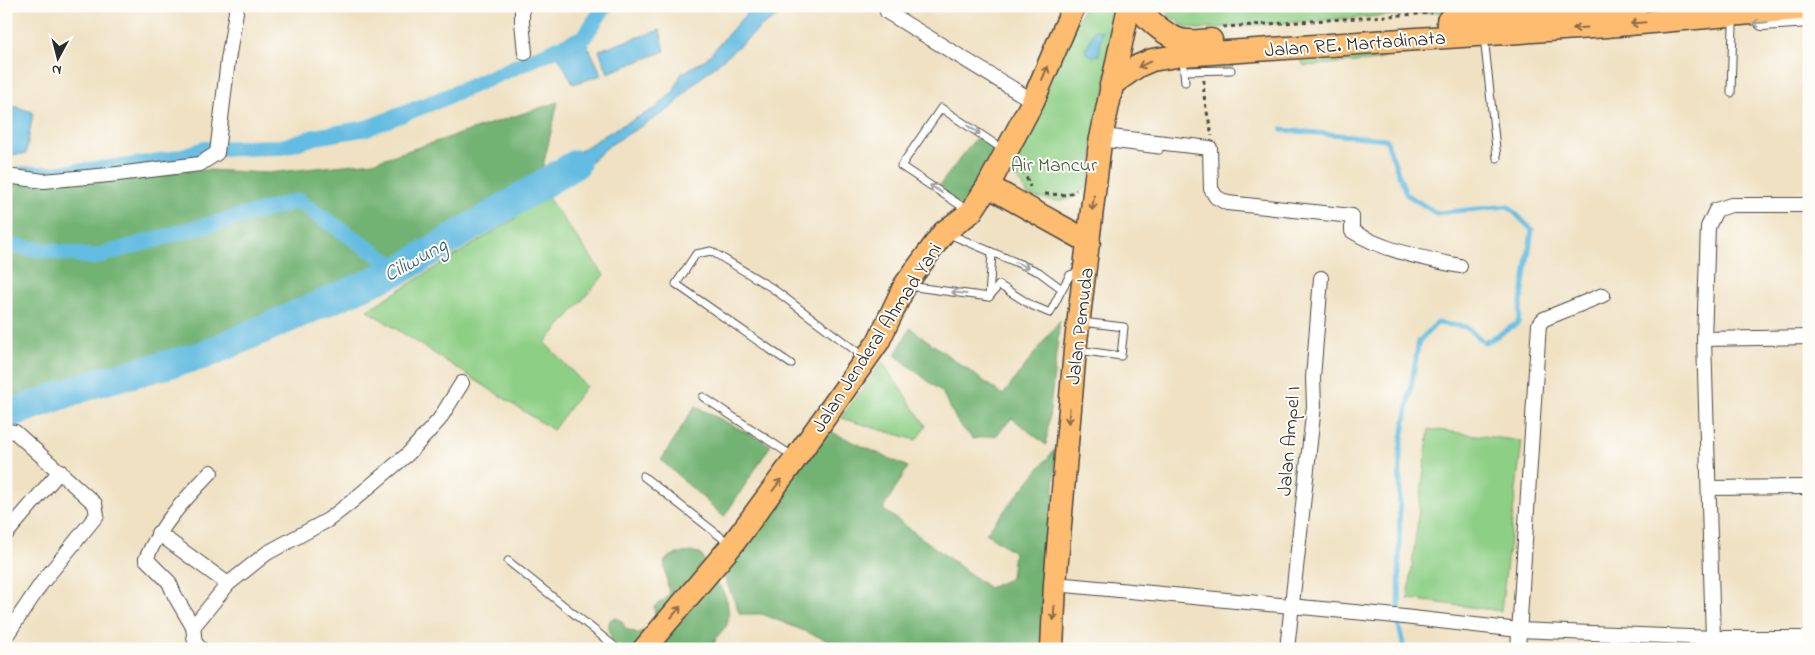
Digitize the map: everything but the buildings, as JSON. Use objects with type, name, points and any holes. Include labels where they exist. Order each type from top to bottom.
[{"type":"main road","name":"Jalan Jenderal Ahmad Yani","points":[[644,649],[732,545],[796,458],[878,342],[905,285],[944,232],[971,212],[988,186],[1015,156],[1034,101],[1074,6]]},
{"type":"main road","name":"Jalan Pemuda","points":[[1052,649],[1055,584],[1075,350],[1101,140],[1129,6]]},
{"type":"main road","name":"Jalan RE. Martadinata","points":[[1138,6],[1144,15],[1160,29],[1186,42],[1483,26]]},
{"type":"main road","points":[[1606,18],[1636,6]]},
{"type":"main road","points":[[1606,18],[1678,20],[1809,8]]},
{"type":"main road","name":"Jalan RE. Martadinata","points":[[1111,85],[1138,66],[1152,60],[1183,63],[1554,16],[1606,18]]},
{"type":"main road","points":[[988,186],[1089,242]]},
{"type":"street","points":[[6,176],[44,181],[109,175],[200,164],[217,153],[228,60],[237,6]]},
{"type":"street","points":[[522,6],[525,53]]},
{"type":"street","points":[[887,9],[1034,101]]},
{"type":"street","points":[[1678,20],[1688,26],[1699,28],[1809,20]]},
{"type":"street","points":[[1101,140],[1210,148],[1211,188],[1216,197],[1227,203],[1352,216],[1352,231],[1369,242],[1412,255],[1460,266]]},
{"type":"street","points":[[1712,643],[1704,338],[1708,226],[1716,210],[1731,205],[1809,205]]},
{"type":"street","name":"Jalan Ampel I","points":[[1287,649],[1314,406],[1313,378],[1321,278]]},
{"type":"street","points":[[1518,649],[1539,324],[1544,319],[1603,295]]},
{"type":"street","points":[[1704,338],[1809,337]]},
{"type":"street","points":[[193,627],[228,584],[267,553],[328,520],[408,454],[439,420],[462,383]]},
{"type":"street","points":[[6,431],[15,432],[96,504],[96,515],[41,584],[6,636]]},
{"type":"street","points":[[6,534],[60,471]]},
{"type":"street","points":[[196,647],[193,627],[169,582],[146,559],[158,533],[176,508],[211,472]]},
{"type":"street","points":[[1709,488],[1809,487]]},
{"type":"street","points":[[158,533],[228,584]]},
{"type":"street","points":[[1055,584],[1386,615],[1519,630],[1712,643],[1809,638]]},
{"type":"lane","points":[[1483,26],[1497,158]]},
{"type":"lane","points":[[1731,93],[1734,26]]},
{"type":"lane","points":[[1185,82],[1183,63],[1205,70],[1231,70]]},
{"type":"lane","points":[[971,212],[901,166],[941,108],[1015,156]]},
{"type":"lane","points":[[1101,140],[1160,150]]},
{"type":"lane","points":[[944,232],[1039,272],[1062,289]]},
{"type":"lane","points":[[791,364],[676,284],[696,254],[712,251],[772,288],[866,358]]},
{"type":"lane","points":[[989,297],[992,253]]},
{"type":"lane","points":[[989,297],[999,285],[1030,305],[1050,313],[1070,276],[1086,269]]},
{"type":"lane","points":[[905,285],[989,297]]},
{"type":"lane","points":[[1075,350],[1120,356],[1124,327],[1079,322]]},
{"type":"lane","points":[[703,397],[796,458]]},
{"type":"lane","points":[[643,476],[732,545]]},
{"type":"lane","points":[[508,561],[618,649]]},
{"type":"path","points":[[1218,28],[1435,12]]},
{"type":"path","points":[[1205,70],[1204,103],[1208,112],[1213,141],[1210,148]]},
{"type":"path","points":[[1015,156],[1030,187],[1036,190]]},
{"type":"path","points":[[1041,193],[1051,196],[1068,195],[1076,190]]},
{"type":"green space","name":"Air Mancur","points":[[1084,6],[1121,6],[1087,186],[1072,198],[1053,201],[1028,195],[1016,177],[1016,162]]},
{"type":"green space","points":[[1161,6],[1524,6],[1198,29],[1187,27],[1178,22]]},
{"type":"green space","points":[[1392,49],[1379,60],[1304,66],[1299,58]]},
{"type":"green space","points":[[558,102],[541,175],[543,185],[400,269],[204,355],[110,379],[6,416],[6,181],[207,170],[268,173],[373,162]]},
{"type":"green space","points":[[979,134],[1006,151],[971,212],[936,190]]},
{"type":"green space","points":[[545,194],[604,275],[545,343],[586,386],[553,430],[367,310],[514,219]]},
{"type":"green space","points":[[1060,320],[1046,445],[1012,418],[997,435],[973,439],[958,423],[942,392],[895,355],[910,328],[1003,395]]},
{"type":"green space","points":[[882,362],[926,426],[916,440],[841,418]]},
{"type":"green space","points":[[695,406],[771,445],[724,517],[661,460]]},
{"type":"green space","points":[[825,429],[908,467],[883,509],[989,588],[1011,578],[1014,552],[986,533],[1056,448],[1046,649],[835,649],[829,641],[762,614],[740,614],[722,572]]},
{"type":"green space","points":[[1429,429],[1522,441],[1501,611],[1408,599]]},
{"type":"green space","points":[[694,552],[702,556],[712,577],[722,588],[727,601],[729,616],[727,625],[716,638],[713,649],[621,649],[622,647],[612,641],[609,628],[610,620],[616,618],[621,620],[626,629],[638,633],[654,626],[656,619],[654,607],[669,594],[664,562],[673,555]]},
{"type":"water","points":[[753,6],[795,6],[765,24],[690,87],[673,107],[610,145],[583,168],[545,194],[541,175],[615,129],[656,108],[674,91],[681,74],[706,59]]},
{"type":"water","points":[[660,30],[665,51],[608,73],[599,50]]},
{"type":"water","points":[[1095,30],[1102,31],[1099,55],[1092,56],[1085,52]]},
{"type":"water","points":[[587,44],[602,75],[573,84],[558,56]]},
{"type":"water","points":[[6,104],[33,112],[26,154],[6,155]]},
{"type":"waterway","points":[[22,174],[52,174],[129,166],[173,159],[205,149],[282,147],[315,137],[367,128],[444,98],[584,37],[605,6]]},
{"type":"waterway","points":[[1282,130],[1386,139],[1406,194],[1436,213],[1508,206],[1532,230],[1518,323],[1485,343],[1466,327],[1437,323],[1419,341],[1400,450],[1399,626],[1404,649]]},
{"type":"waterway","name":"Ciliwung","points":[[6,415],[96,383],[204,355],[400,270],[576,164]]},
{"type":"waterway","points":[[6,245],[94,257],[298,201],[400,270]]}]
